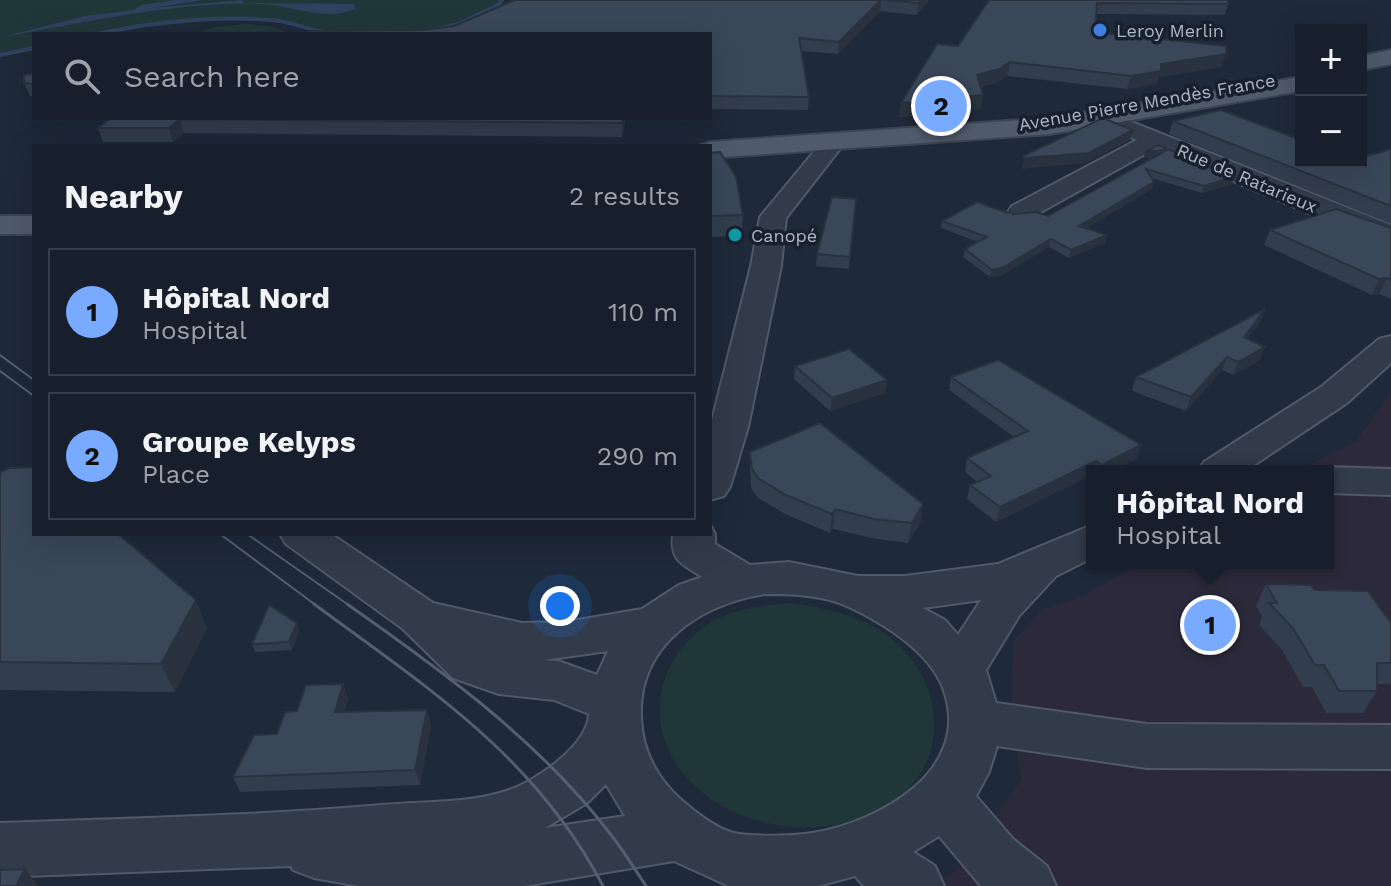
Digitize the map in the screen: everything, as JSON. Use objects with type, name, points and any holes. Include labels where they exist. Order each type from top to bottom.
[{"type":"main road","points":[[1367,63],[1391,59]]},
{"type":"main road","points":[[1367,73],[1391,69]]},
{"type":"main road","name":"Avenue Pierre Mendès France","points":[[712,150],[1050,126],[1104,118],[1295,78]]},
{"type":"main road","name":"Avenue Pierre Mendès France","points":[[993,130],[1075,112],[1295,78]]},
{"type":"main road","points":[[0,214],[32,214]]},
{"type":"main road","points":[[0,225],[32,225]]},
{"type":"street","name":"Rue de Ratarieux","points":[[1104,118],[1391,235]]},
{"type":"street","points":[[1021,212],[1156,139]]},
{"type":"street","points":[[712,481],[729,427],[766,266],[773,217],[835,141]]},
{"type":"street","points":[[1238,465],[1334,395],[1391,346]]},
{"type":"street","points":[[304,536],[419,617],[470,665],[499,675],[558,681],[615,716]]},
{"type":"street","points":[[685,536],[675,551],[721,588]]},
{"type":"street","points":[[694,536],[693,550],[721,588]]},
{"type":"street","points":[[860,592],[969,587],[1039,569],[1086,543]]},
{"type":"street","points":[[959,673],[1003,604],[1039,569]]},
{"type":"street","points":[[419,617],[500,637],[536,642],[654,624],[721,588],[801,579],[860,592],[917,624],[948,655],[959,673],[970,697],[976,723],[973,767],[965,789],[952,809],[920,840],[896,874],[771,870],[728,859],[682,834],[664,820],[635,785],[618,748],[615,716],[617,686],[629,657],[654,624]]},
{"type":"street","points":[[461,859],[519,814],[581,776],[615,716]]},
{"type":"street","points":[[976,723],[1020,726],[1147,746],[1391,747]]},
{"type":"street","points":[[952,809],[992,858],[1026,886]]},
{"type":"street","points":[[0,850],[263,842],[413,868],[461,859],[682,834]]},
{"type":"shaded area","points":[[1391,391],[1391,886],[920,886],[953,873],[1021,780],[1011,718],[1013,641],[1043,609],[1085,595],[1129,569],[1334,569],[1334,465],[1309,465],[1357,440]]},
{"type":"green space","points":[[0,0],[500,0],[496,5],[452,24],[417,31],[331,32],[268,20],[225,20],[89,32],[32,32],[32,47],[0,54]]},
{"type":"green space","points":[[247,24],[269,26],[286,32],[200,32],[214,27]]},
{"type":"green space","points":[[792,603],[853,617],[873,626],[897,643],[915,665],[928,689],[934,715],[933,741],[925,766],[909,788],[885,807],[835,825],[781,826],[729,810],[706,796],[686,777],[672,758],[663,737],[661,694],[677,654],[692,637],[711,622],[730,613]]},
{"type":"water","points":[[203,0],[151,8],[243,0],[243,3],[354,4],[355,9],[333,14],[265,4],[200,6],[133,14],[2,37],[85,16],[134,10],[142,5]]},
{"type":"building","points":[[515,0],[881,0],[839,42],[799,38],[809,97],[712,96],[712,32],[308,32],[423,30],[454,26]]},
{"type":"building","points":[[883,0],[921,0],[918,3]]},
{"type":"building","points":[[989,0],[1228,0],[1228,4],[1097,3],[1095,32],[1226,46],[1226,54],[1161,64],[1161,71],[1131,76],[1010,62],[999,69],[977,75],[983,95],[901,103],[937,44],[958,46]]},
{"type":"building","points":[[32,74],[32,84],[24,83],[24,75]]},
{"type":"building","points":[[1221,110],[1295,138],[1295,168],[1367,168],[1367,156],[1391,149],[1391,206],[1173,121]]},
{"type":"building","points":[[1103,118],[1133,130],[1089,153],[1023,156]]},
{"type":"building","points":[[108,120],[179,120],[169,128],[98,128]]},
{"type":"building","points":[[290,120],[623,120],[622,123]]},
{"type":"building","points":[[1158,145],[1234,177],[1204,186],[1146,169],[1154,182],[1079,226],[1107,235],[1071,250],[1051,239],[1004,267],[992,270],[965,249],[987,237],[942,221],[977,202],[1009,213],[1010,210],[1013,214],[1036,212],[1048,216],[1167,150],[1145,152]]},
{"type":"building","points":[[720,152],[736,177],[743,215],[712,216],[712,153]]},
{"type":"building","points":[[832,197],[856,199],[850,257],[817,254]]},
{"type":"building","points":[[1336,209],[1391,228],[1391,280],[1379,279],[1270,230]]},
{"type":"building","points":[[1265,309],[1244,337],[1265,347],[1238,362],[1227,357],[1191,397],[1136,377]]},
{"type":"building","points":[[849,349],[887,380],[832,398],[795,366]]},
{"type":"building","points":[[998,360],[1141,445],[1102,465],[1096,461],[1086,465],[1000,507],[970,485],[991,476],[967,458],[1028,431],[951,377]]},
{"type":"building","points":[[820,423],[923,504],[912,523],[874,519],[835,509],[832,514],[786,495],[759,479],[752,469],[750,452]]},
{"type":"building","points":[[32,467],[32,536],[120,536],[196,600],[161,664],[0,662],[0,472],[9,468]]},
{"type":"building","points":[[1266,584],[1311,585],[1315,590],[1368,591],[1391,623],[1391,663],[1377,663],[1377,691],[1339,691],[1324,665],[1315,665],[1293,628],[1269,603],[1277,603]]},
{"type":"building","points":[[269,605],[297,623],[289,642],[252,644]]},
{"type":"building","points":[[343,684],[335,712],[427,710],[415,770],[233,777],[254,735],[277,734],[285,712],[297,711],[306,685]]},
{"type":"building","points":[[25,869],[16,886],[0,886],[0,870]]},
{"type":"waterway","points":[[432,30],[458,24],[498,5],[502,0]]},
{"type":"waterway","points":[[107,32],[161,23],[227,18],[278,21],[326,32]]},
{"type":"waterway","points":[[0,55],[32,48]]},
{"type":"tram line","points":[[0,355],[32,379]]},
{"type":"tram line","points":[[0,371],[32,395]]},
{"type":"tram line","points":[[223,536],[317,606]]},
{"type":"tram line","points":[[250,536],[350,606]]},
{"type":"tram line","points":[[314,604],[438,696],[512,762],[576,840],[603,886]]},
{"type":"tram line","points":[[347,604],[417,654],[519,736],[580,798],[613,838],[646,886]]},
{"type":"place","name":"Leroy Merlin","points":[[1100,30]]},
{"type":"place","name":"Groupe Kelyps","points":[[941,106]]},
{"type":"place","name":"Canopé","points":[[735,235]]},
{"type":"place","name":"Hôpital Nord","points":[[1210,625]]}]
